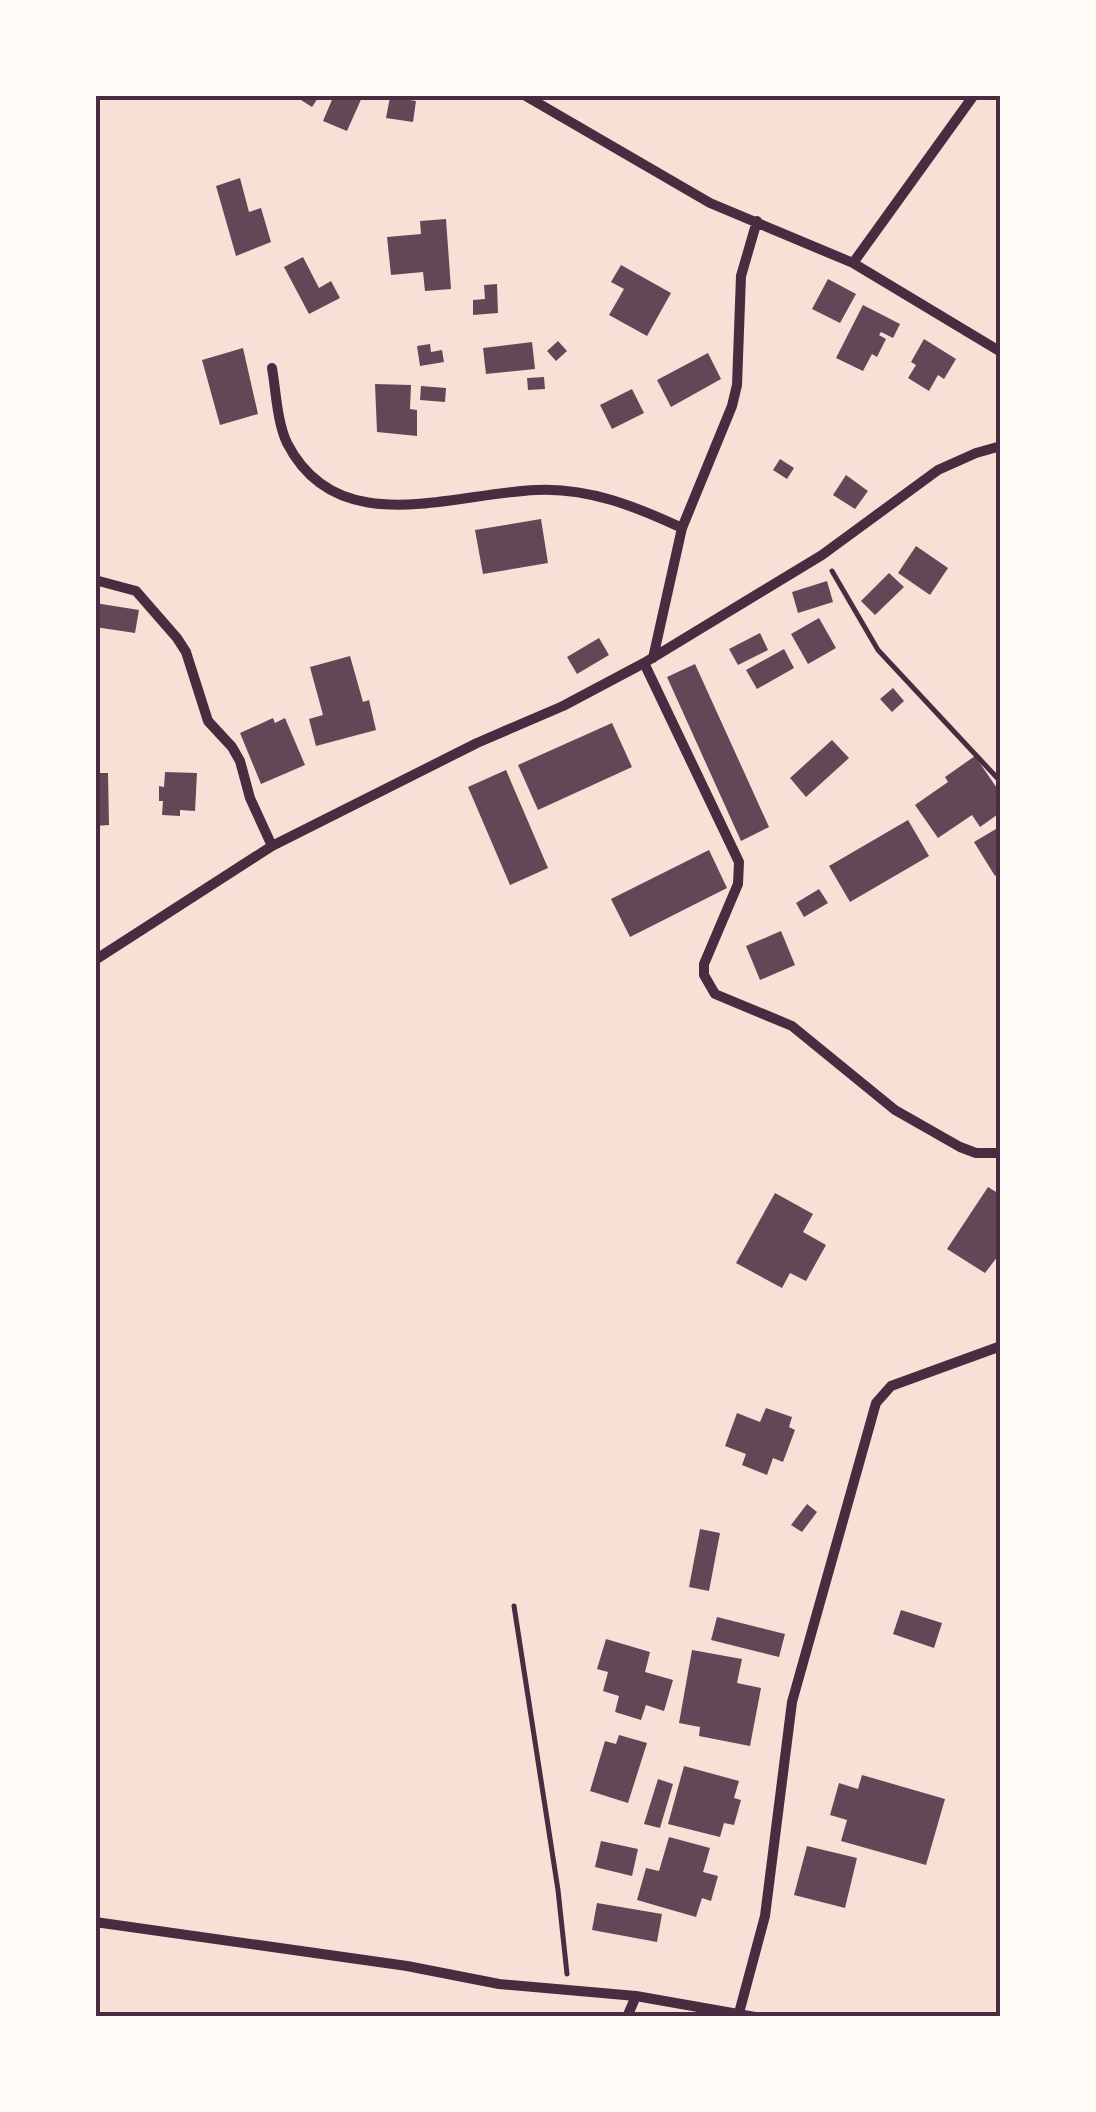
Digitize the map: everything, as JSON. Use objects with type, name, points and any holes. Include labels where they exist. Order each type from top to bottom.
[{"type":"street","points":[[524,95],[710,204],[853,263],[1001,352]]},
{"type":"street","points":[[853,263],[974,95]]},
{"type":"street","points":[[756,221],[741,276],[734,396],[682,528],[649,660],[740,862],[738,884],[704,964],[704,975],[715,994],[792,1026],[896,1110],[960,1147],[976,1153],[1001,1153]]},
{"type":"street","points":[[272,368],[286,439],[318,484],[340,497],[370,505],[540,489],[597,496],[639,508],[682,528]]},
{"type":"street","points":[[95,960],[272,846],[476,743],[564,706],[649,660],[822,555],[938,470],[1001,446]]},
{"type":"street","points":[[95,580],[136,591],[177,638],[186,652],[208,721],[240,761],[250,798],[272,846]]},
{"type":"street","points":[[739,2013],[765,1916],[792,1702],[879,1397],[891,1386],[1001,1346]]},
{"type":"street","points":[[95,1922],[407,1966],[498,1984],[636,1996],[754,2017]]},
{"type":"street","points":[[626,2017],[636,1996]]},
{"type":"path","points":[[822,555],[878,650],[1001,782]]},
{"type":"path","points":[[514,1606],[558,1890],[569,1990]]},
{"type":"building","points":[[293,95],[320,95],[312,107]]},
{"type":"building","points":[[334,95],[363,95],[347,131],[323,121]]},
{"type":"building","points":[[390,97],[416,101],[413,122],[386,118]]},
{"type":"building","points":[[240,178],[249,212],[261,208],[271,242],[236,256],[216,186]]},
{"type":"building","points":[[446,219],[451,289],[425,291],[423,272],[391,275],[387,237],[421,234],[420,221]]},
{"type":"building","points":[[303,257],[319,288],[331,281],[340,298],[309,314],[284,267]]},
{"type":"building","points":[[621,265],[671,293],[647,336],[609,315],[624,289],[611,282]]},
{"type":"building","points":[[828,279],[856,294],[840,323],[812,309]]},
{"type":"building","points":[[497,284],[498,313],[473,315],[473,300],[485,299],[484,285]]},
{"type":"building","points":[[863,305],[900,324],[893,338],[881,332],[879,335],[886,339],[877,357],[872,354],[863,371],[836,358]]},
{"type":"building","points":[[924,339],[956,359],[944,379],[938,375],[929,391],[908,378],[916,365],[911,362]]},
{"type":"building","points":[[558,341],[567,351],[556,361],[547,351]]},
{"type":"building","points":[[532,342],[535,369],[486,374],[483,348]]},
{"type":"building","points":[[430,344],[431,352],[442,350],[444,362],[420,366],[417,346]]},
{"type":"building","points":[[243,348],[258,414],[220,425],[202,360]]},
{"type":"building","points":[[708,353],[721,379],[671,407],[657,380]]},
{"type":"building","points":[[544,377],[545,389],[528,390],[527,378]]},
{"type":"building","points":[[375,384],[411,385],[410,409],[417,410],[417,436],[377,432]]},
{"type":"building","points":[[421,386],[446,388],[445,402],[420,400]]},
{"type":"building","points":[[632,389],[644,413],[612,429],[600,405]]},
{"type":"building","points":[[780,459],[794,468],[787,479],[773,470]]},
{"type":"building","points":[[846,475],[868,491],[855,509],[833,495]]},
{"type":"building","points":[[541,519],[548,563],[483,574],[475,530]]},
{"type":"building","points":[[916,546],[948,568],[930,595],[898,573]]},
{"type":"building","points":[[889,573],[904,587],[875,615],[861,601]]},
{"type":"building","points":[[827,581],[833,602],[798,613],[792,592]]},
{"type":"building","points":[[95,603],[139,610],[135,633],[95,627]]},
{"type":"building","points":[[819,618],[836,648],[808,664],[791,634]]},
{"type":"building","points":[[760,633],[768,650],[738,665],[729,649]]},
{"type":"building","points":[[599,638],[609,655],[577,674],[567,657]]},
{"type":"building","points":[[784,649],[794,668],[757,689],[746,670]]},
{"type":"building","points":[[350,656],[363,702],[369,700],[376,730],[316,746],[309,719],[323,715],[310,667]]},
{"type":"building","points":[[695,664],[769,827],[741,841],[667,677]]},
{"type":"building","points":[[893,688],[904,701],[892,712],[880,699]]},
{"type":"building","points":[[273,718],[275,723],[285,718],[305,765],[261,784],[240,733]]},
{"type":"building","points":[[612,723],[632,767],[538,810],[518,765]]},
{"type":"building","points":[[832,740],[849,758],[806,797],[790,778]]},
{"type":"building","points":[[975,756],[1001,794],[1001,812],[980,827],[972,815],[938,838],[915,805],[948,782],[945,777]]},
{"type":"building","points":[[506,770],[548,868],[510,885],[468,787]]},
{"type":"building","points":[[165,772],[197,773],[195,811],[180,810],[180,816],[162,815],[159,786],[164,787]]},
{"type":"building","points":[[95,773],[108,773],[109,825],[95,826]]},
{"type":"building","points":[[908,820],[929,856],[850,902],[829,866]]},
{"type":"building","points":[[1001,826],[1001,872],[995,876],[974,842]]},
{"type":"building","points":[[709,850],[727,888],[630,937],[611,899]]},
{"type":"building","points":[[819,889],[828,903],[804,917],[796,903]]},
{"type":"building","points":[[781,931],[795,965],[760,980],[746,946]]},
{"type":"building","points":[[988,1187],[1001,1195],[1001,1252],[985,1273],[947,1249]]},
{"type":"building","points":[[775,1193],[813,1214],[803,1232],[826,1245],[806,1281],[790,1273],[782,1288],[736,1263]]},
{"type":"building","points":[[766,1408],[792,1417],[789,1427],[795,1430],[783,1462],[773,1458],[767,1475],[742,1465],[746,1454],[725,1446],[737,1413],[760,1422]]},
{"type":"building","points":[[807,1504],[817,1512],[802,1532],[791,1525]]},
{"type":"building","points":[[700,1529],[720,1533],[709,1591],[689,1587]]},
{"type":"building","points":[[901,1610],[942,1623],[934,1648],[893,1634]]},
{"type":"building","points":[[717,1617],[785,1634],[779,1657],[711,1640]]},
{"type":"building","points":[[606,1639],[650,1652],[645,1672],[673,1680],[664,1711],[646,1705],[641,1720],[615,1712],[619,1696],[603,1691],[608,1672],[597,1669]]},
{"type":"building","points":[[692,1650],[742,1659],[737,1683],[761,1688],[750,1746],[699,1736],[700,1727],[679,1723]]},
{"type":"building","points":[[619,1735],[647,1743],[628,1803],[590,1791],[605,1741],[616,1744]]},
{"type":"building","points":[[684,1766],[739,1781],[734,1798],[741,1800],[734,1825],[724,1823],[720,1837],[668,1824]]},
{"type":"building","points":[[862,1775],[945,1799],[926,1865],[841,1841],[847,1820],[830,1815],[839,1783],[858,1789]]},
{"type":"building","points":[[658,1779],[673,1784],[660,1828],[644,1824]]},
{"type":"building","points":[[669,1837],[710,1848],[703,1872],[718,1876],[711,1901],[702,1898],[696,1917],[637,1900],[646,1868],[659,1871]]},
{"type":"building","points":[[601,1841],[638,1849],[632,1876],[595,1867]]},
{"type":"building","points":[[807,1846],[857,1858],[845,1908],[794,1895]]},
{"type":"building","points":[[597,1903],[662,1914],[657,1942],[592,1930]]}]
